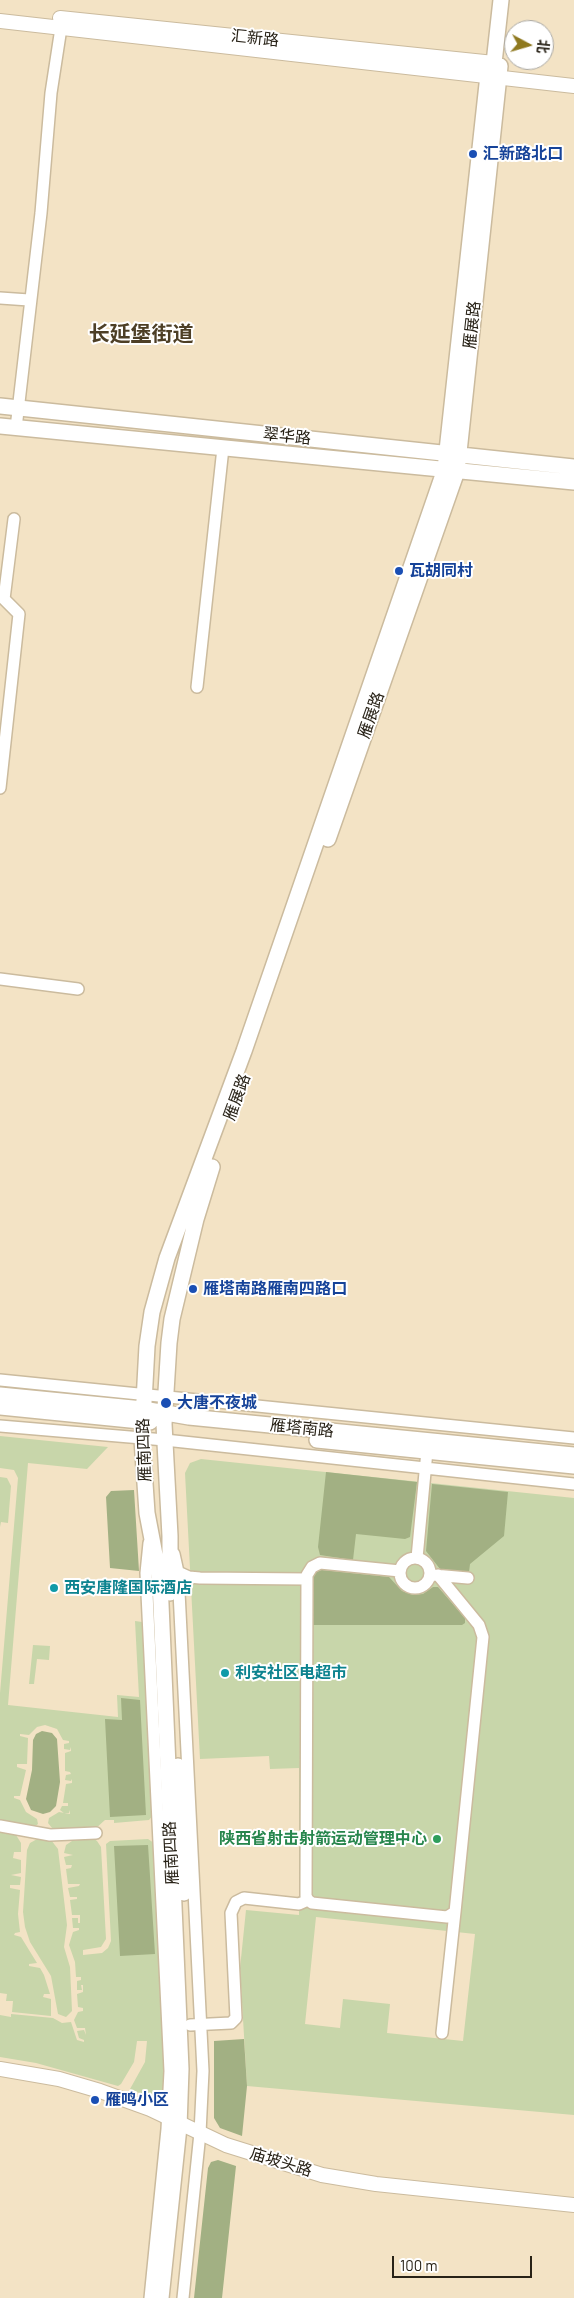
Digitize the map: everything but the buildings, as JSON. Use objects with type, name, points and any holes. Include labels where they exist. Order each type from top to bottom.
[{"type":"main road","name":"雁展路","points":[[164,1419],[172,1319],[207,1180],[451,470],[500,0]]},
{"type":"main road","name":"雁展路","points":[[493,72],[507,0]]},
{"type":"main road","name":"翠华路","points":[[0,406],[574,467]]},
{"type":"main road","name":"翠华路","points":[[0,426],[574,482]]},
{"type":"main road","name":"雁展路","points":[[142,1415],[147,1346],[152,1312],[167,1258],[244,1051],[451,470]]},
{"type":"main road","name":"雁塔南路","points":[[0,1395],[164,1419],[427,1451],[574,1466]]},
{"type":"main road","name":"雁塔南路","points":[[0,1406],[142,1415]]},
{"type":"main road","name":"雁南四路","points":[[142,1415],[142,1439],[150,1536],[160,1581],[184,2125],[171,2298]]},
{"type":"main road","name":"雁塔南路","points":[[164,1419],[574,1455]]},
{"type":"main road","name":"雁南四路","points":[[161,2298],[196,2025],[169,1577],[170,1536],[164,1419]]},
{"type":"street","name":"汇新路","points":[[0,12],[493,72],[574,86]]},
{"type":"street","name":"汇新路","points":[[0,21],[493,72]]},
{"type":"street","points":[[16,428],[61,28]]},
{"type":"street","points":[[0,298],[29,300]]},
{"type":"street","points":[[197,687],[223,448]]},
{"type":"street","points":[[0,788],[19,614],[4,599],[14,519]]},
{"type":"street","points":[[0,979],[78,989]]},
{"type":"street","points":[[0,1380],[166,1395],[574,1438]]},
{"type":"street","points":[[0,1426],[165,1440],[574,1484]]},
{"type":"street","points":[[417,1558],[427,1451]]},
{"type":"street","points":[[170,1536],[178,1572],[196,2025],[231,2023],[236,2018],[231,1913],[234,1904],[244,1898],[299,1904],[308,1900]]},
{"type":"street","points":[[442,2033],[483,1637],[478,1625],[434,1575],[426,1564],[417,1558],[406,1561],[400,1571],[403,1582],[413,1588],[424,1584],[434,1575],[468,1578]]},
{"type":"street","points":[[400,1571],[320,1563],[310,1570],[307,1578],[306,1896],[312,1903],[447,1917],[455,1912]]},
{"type":"street","points":[[178,1572],[189,1577],[200,1578],[307,1578]]},
{"type":"street","points":[[0,1826],[50,1835],[96,1833]]},
{"type":"street","name":"庙坡头路","points":[[0,2069],[66,2081],[127,2100],[226,2145],[268,2160],[333,2177],[376,2184],[574,2205]]},
{"type":"street","points":[[150,2298],[184,2125]]},
{"type":"street","points":[[183,2298],[184,2125]]},
{"type":"green space","points":[[0,1436],[108,1447],[87,1469],[28,1463],[8,1705],[118,1717],[117,1695],[139,1697],[135,1621],[142,1622],[153,1815],[149,1820],[114,1823],[114,1820],[105,1820],[95,1829],[55,1830],[52,1828],[48,1823],[49,1818],[59,1812],[64,1813],[60,1810],[62,1806],[68,1806],[68,1803],[63,1803],[66,1784],[72,1783],[72,1779],[71,1781],[65,1780],[66,1775],[71,1774],[65,1771],[65,1753],[71,1751],[71,1747],[70,1750],[64,1749],[64,1744],[69,1743],[69,1741],[63,1740],[57,1729],[45,1725],[37,1727],[29,1735],[20,1734],[20,1736],[28,1738],[27,1764],[17,1764],[17,1767],[26,1770],[20,1796],[14,1796],[14,1798],[20,1800],[26,1812],[37,1819],[38,1824],[34,1827],[0,1822],[0,1693],[18,1478],[14,1470],[0,1468]]},
{"type":"green space","name":"陕西省射击射箭运动管理中心","points":[[201,1459],[574,1498],[574,2115],[247,2086],[240,1968],[246,1910],[299,1915],[299,1768],[270,1769],[269,1756],[200,1759],[185,1473],[190,1463]],"holes":[[[316,1917],[475,1934],[463,2041],[387,2033],[390,2004],[343,1999],[340,2028],[305,2024]]]},
{"type":"green space","points":[[326,1472],[417,1482],[410,1537],[405,1539],[356,1534],[353,1560],[320,1555],[318,1547]]},
{"type":"green space","points":[[0,1477],[7,1478],[11,1486],[8,1523],[1,1522],[0,1527]]},
{"type":"green space","points":[[432,1484],[508,1492],[504,1536],[470,1564],[469,1572],[440,1569],[426,1551]]},
{"type":"green space","points":[[134,1490],[139,1571],[110,1568],[106,1497],[111,1491]]},
{"type":"green space","points":[[322,1570],[389,1577],[402,1591],[413,1595],[423,1594],[433,1587],[438,1587],[465,1618],[465,1623],[462,1625],[313,1625],[313,1576],[316,1572]]},
{"type":"green space","points":[[33,1645],[50,1646],[49,1660],[37,1659],[34,1684],[29,1684]]},
{"type":"green space","points":[[121,1698],[140,1700],[146,1815],[110,1817],[105,1719],[122,1720]]},
{"type":"green space","points":[[42,1731],[52,1733],[57,1739],[60,1782],[56,1806],[50,1812],[43,1814],[31,1810],[26,1799],[32,1770],[33,1740],[36,1734]]},
{"type":"green space","points":[[0,1830],[16,1835],[21,1843],[21,1852],[14,1852],[13,1858],[21,1860],[21,1873],[11,1875],[21,1877],[20,1885],[10,1885],[10,1888],[20,1890],[18,1914],[20,1932],[14,1935],[21,1937],[37,1963],[29,1964],[29,1966],[40,1968],[44,1975],[50,1994],[44,1994],[43,1997],[51,1999],[51,2016],[12,2012],[13,2001],[6,2001],[7,1994],[0,1993]]},
{"type":"green space","points":[[39,1838],[51,1840],[58,1849],[67,1925],[64,1947],[70,1967],[72,2011],[66,2017],[58,2014],[51,1976],[30,1942],[25,1927],[23,1912],[27,1850],[30,1843]]},
{"type":"green space","points":[[93,1838],[101,1847],[106,1939],[101,1947],[83,1950],[83,1955],[102,1953],[108,1948],[111,1941],[106,1844],[110,1841],[148,1839],[154,1843],[166,2087],[160,2093],[153,2096],[144,2095],[130,2089],[145,2062],[147,2041],[137,2041],[134,2062],[118,2086],[36,2063],[0,2057],[0,2015],[11,2017],[11,2014],[53,2018],[62,2023],[71,2022],[77,2040],[84,2042],[84,2040],[79,2038],[77,2031],[84,2030],[86,2035],[85,2028],[77,2028],[74,2020],[78,2012],[83,2011],[83,2008],[78,2007],[77,1994],[83,1992],[83,1985],[81,1985],[82,1990],[77,1990],[77,1981],[81,1980],[81,1977],[76,1977],[75,1962],[69,1945],[73,1932],[79,1930],[79,1928],[73,1928],[72,1918],[78,1918],[78,1923],[80,1923],[80,1915],[72,1915],[70,1900],[77,1899],[77,1897],[70,1897],[68,1888],[79,1886],[80,1884],[68,1884],[66,1869],[71,1868],[72,1865],[66,1865],[64,1857],[73,1855],[64,1853],[66,1845],[72,1841]]},
{"type":"green space","points":[[148,1845],[155,1954],[120,1956],[114,1846]]},
{"type":"green space","points":[[244,2039],[247,2086],[242,2136],[220,2128],[214,2118],[214,2041]]},
{"type":"green space","points":[[218,2160],[236,2166],[222,2298],[194,2298],[208,2168],[211,2162]]},
{"type":"place","name":"汇新路北口","points":[[473,154]]},
{"type":"place","name":"瓦胡同村","points":[[399,571]]},
{"type":"place","name":"雁塔南路雁南四路口","points":[[193,1289]]},
{"type":"place","name":"大唐不夜城","points":[[166,1403]]},
{"type":"place","name":"西安唐隆国际酒店","points":[[54,1588]]},
{"type":"place","name":"利安社区电超市","points":[[225,1673]]},
{"type":"place","name":"陕西省射击射箭运动管理中心","points":[[437,1839]]},
{"type":"place","name":"雁鸣小区","points":[[95,2100]]},
{"type":"district","name":"长延堡街道","points":[[141,334]]}]
